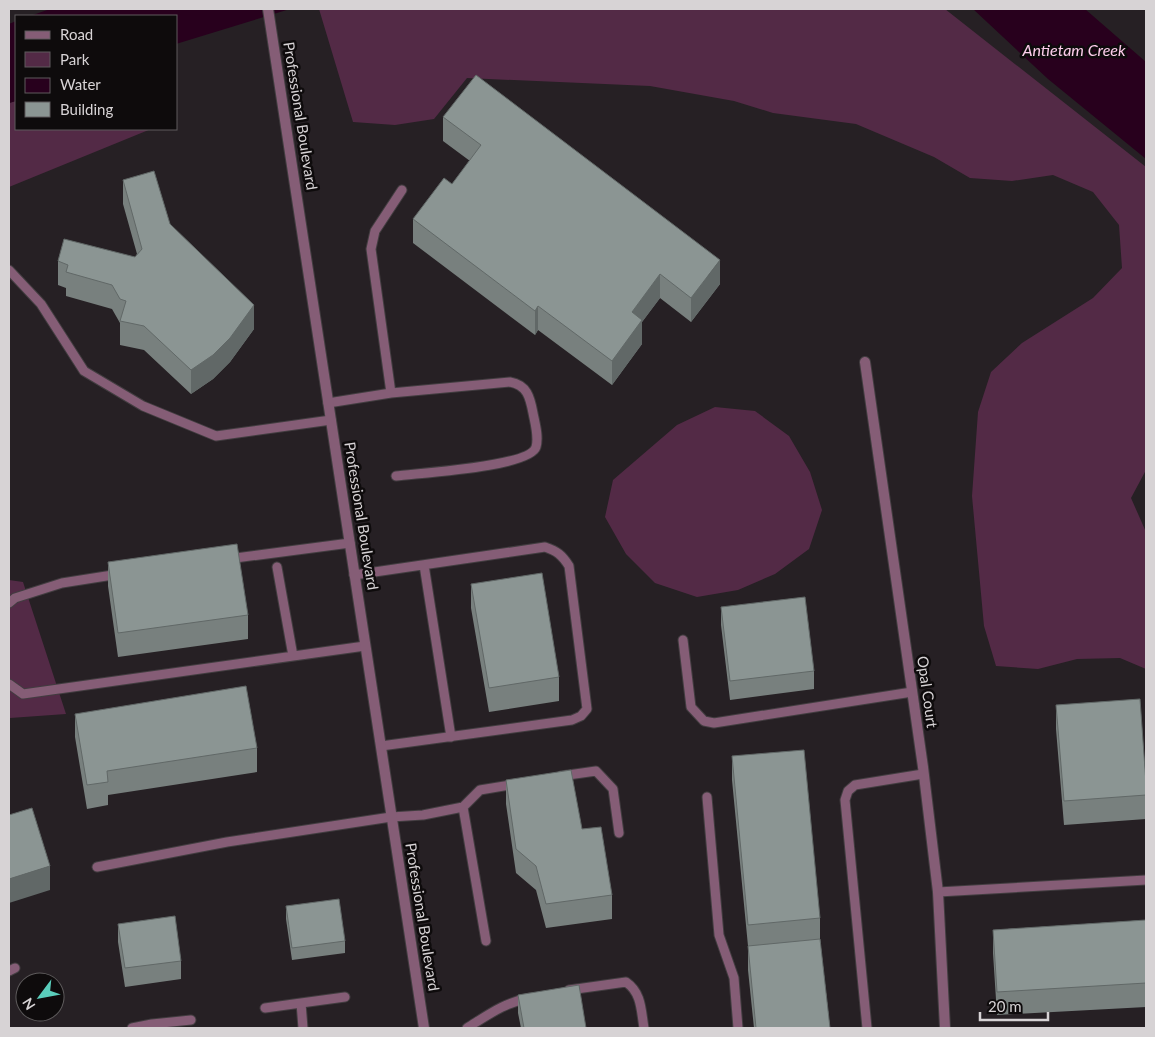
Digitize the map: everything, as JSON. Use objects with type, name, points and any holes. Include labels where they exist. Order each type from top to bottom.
[{"type":"street","name":"Professional Boulevard","points":[[268,9],[289,135],[354,575],[424,1028]]},
{"type":"street","name":"Opal Court","points":[[865,362],[912,692],[938,892],[945,1028]]},
{"type":"lane","points":[[391,394],[371,249],[375,231],[402,190]]},
{"type":"lane","points":[[9,270],[41,304],[84,370],[143,406],[216,436],[331,420]]},
{"type":"lane","points":[[328,402],[510,382],[519,384],[528,394],[537,433],[536,448],[532,453],[510,462],[396,476]]},
{"type":"lane","points":[[222,560],[350,543]]},
{"type":"lane","points":[[354,575],[545,547],[563,557],[568,566],[587,709],[581,716],[572,720],[381,746]]},
{"type":"lane","points":[[424,565],[451,737]]},
{"type":"lane","points":[[277,567],[293,656]]},
{"type":"lane","points":[[9,603],[15,598],[62,583],[126,573]]},
{"type":"lane","points":[[683,640],[691,707],[704,722],[714,723],[912,692]]},
{"type":"lane","points":[[9,684],[23,694],[365,646]]},
{"type":"lane","points":[[548,779],[596,771],[612,789],[619,833]]},
{"type":"lane","points":[[867,1028],[845,800],[848,791],[855,785],[923,774]]},
{"type":"lane","points":[[97,867],[227,842],[391,817],[423,815],[463,807],[480,790],[528,782]]},
{"type":"lane","points":[[707,798],[719,935],[734,978],[738,1028]]},
{"type":"lane","points":[[463,807],[486,942]]},
{"type":"lane","points":[[938,892],[1146,880]]},
{"type":"lane","points":[[559,992],[619,981],[626,982],[634,987],[639,996],[644,1028]]},
{"type":"lane","points":[[467,1028],[512,1001],[540,996]]},
{"type":"lane","points":[[265,1008],[345,997]]},
{"type":"lane","points":[[301,1004],[303,1028]]},
{"type":"lane","points":[[132,1028],[191,1020]]},
{"type":"green space","points":[[319,9],[945,9],[1146,167],[1146,470],[1131,498],[1146,532],[1146,669],[1120,658],[1077,659],[1038,669],[996,666],[984,626],[972,496],[978,412],[991,372],[1022,343],[1093,298],[1122,268],[1119,225],[1093,192],[1053,175],[1012,181],[970,178],[934,157],[856,124],[773,113],[734,101],[650,86],[467,78],[434,119],[395,125],[353,122]]},
{"type":"green space","points":[[15,101],[15,130],[149,130],[9,187],[9,103]]},
{"type":"green space","points":[[715,407],[755,411],[789,436],[810,472],[822,510],[809,549],[775,574],[738,590],[697,597],[655,583],[626,554],[605,517],[613,480],[677,425]]},
{"type":"green space","points":[[9,580],[23,582],[66,714],[10,718]]},
{"type":"water","points":[[50,9],[290,9],[178,43],[178,15],[33,15]]},
{"type":"water","name":"Antietam Creek","points":[[973,9],[1085,9],[1146,62],[1146,159],[1048,79]]},
{"type":"water","points":[[15,21],[15,101],[9,103],[9,24]]},
{"type":"building","points":[[476,75],[720,260],[691,298],[660,274],[632,312],[642,320],[612,361],[538,306],[535,311],[413,219],[444,178],[452,184],[481,145],[443,117]]},
{"type":"building","points":[[154,171],[170,224],[254,305],[230,338],[213,355],[191,370],[144,326],[120,321],[126,301],[120,299],[112,285],[66,272],[68,265],[58,261],[64,239],[135,257],[142,249],[123,180]]},
{"type":"building","points":[[237,544],[248,615],[118,633],[108,562]]},
{"type":"building","points":[[542,573],[559,677],[489,688],[471,584]]},
{"type":"building","points":[[805,597],[814,671],[730,681],[721,607]]},
{"type":"building","points":[[246,686],[257,748],[107,771],[108,782],[87,785],[75,714]]},
{"type":"building","points":[[1140,699],[1146,795],[1064,801],[1056,705]]},
{"type":"building","points":[[804,750],[820,918],[748,925],[732,756]]},
{"type":"building","points":[[571,770],[582,829],[601,827],[612,895],[546,904],[536,866],[516,849],[506,780]]},
{"type":"building","points":[[32,808],[50,866],[9,879],[9,815]]},
{"type":"building","points":[[339,899],[345,941],[292,948],[286,906]]},
{"type":"building","points":[[175,916],[181,961],[125,968],[118,924]]},
{"type":"building","points":[[1146,920],[1146,983],[997,992],[993,930]]},
{"type":"building","points":[[820,939],[830,1028],[756,1028],[748,946]]},
{"type":"building","points":[[579,985],[586,1028],[524,1028],[518,995]]}]
